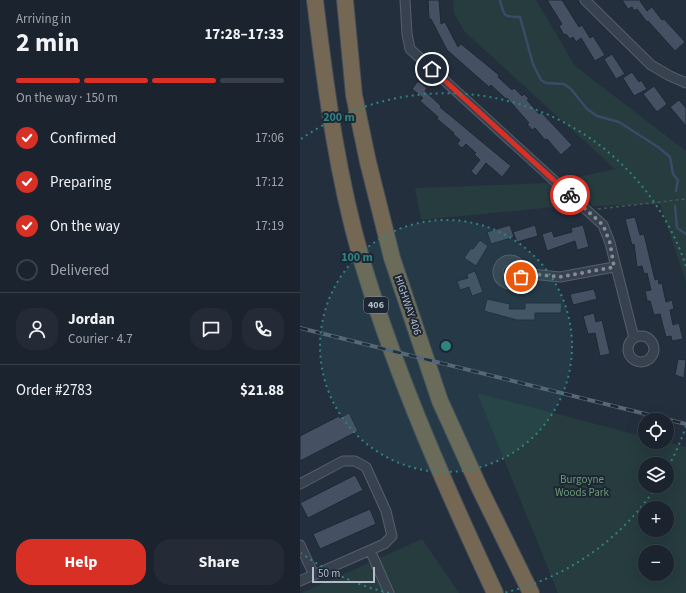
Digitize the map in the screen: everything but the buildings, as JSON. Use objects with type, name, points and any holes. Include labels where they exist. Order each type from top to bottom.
[{"type":"highway","name":"406","points":[[315,0],[322,63],[341,175],[365,270],[398,371],[428,445],[495,593]]},
{"type":"highway","name":"HIGHWAY 406","points":[[345,0],[354,95],[368,162],[392,258],[440,400],[480,489],[531,593]]},
{"type":"street","points":[[405,0],[407,34],[410,49],[603,225],[610,243],[614,267],[634,338]]},
{"type":"street","points":[[586,0],[651,65],[686,83]]},
{"type":"street","points":[[522,273],[560,277],[614,267]]},
{"type":"street","points":[[300,484],[343,461],[355,461],[366,467],[386,511],[392,536],[384,544],[300,581]]},
{"type":"street","points":[[300,545],[314,575]]},
{"type":"street","points":[[370,550],[389,593]]},
{"type":"path","points":[[586,210],[686,199]]},
{"type":"green space","points":[[453,0],[536,0],[575,66],[686,151],[686,282],[660,204],[593,206],[570,179],[615,169],[465,32],[454,14]]},
{"type":"green space","points":[[549,183],[574,205],[421,220],[415,188]]},
{"type":"green space","name":"Burgoyne Woods Park","points":[[477,393],[638,435],[638,449],[674,449],[674,444],[686,447],[686,593],[558,593]]},
{"type":"green space","points":[[422,539],[459,593],[302,593]]},
{"type":"waterway","points":[[500,0],[502,9],[507,16],[520,17],[533,64],[541,80],[546,83],[564,84],[571,89],[587,109],[597,116],[619,122],[658,147],[670,157],[673,174],[678,180],[676,191]]},
{"type":"waterway","points":[[675,206],[677,228],[686,234]]},
{"type":"railway","points":[[300,328],[686,424]]},
{"type":"way so far","points":[[521,277],[522,273],[560,277],[614,267],[610,243],[603,225],[570,195]]},
{"type":"route","points":[[432,69],[570,195]]}]
